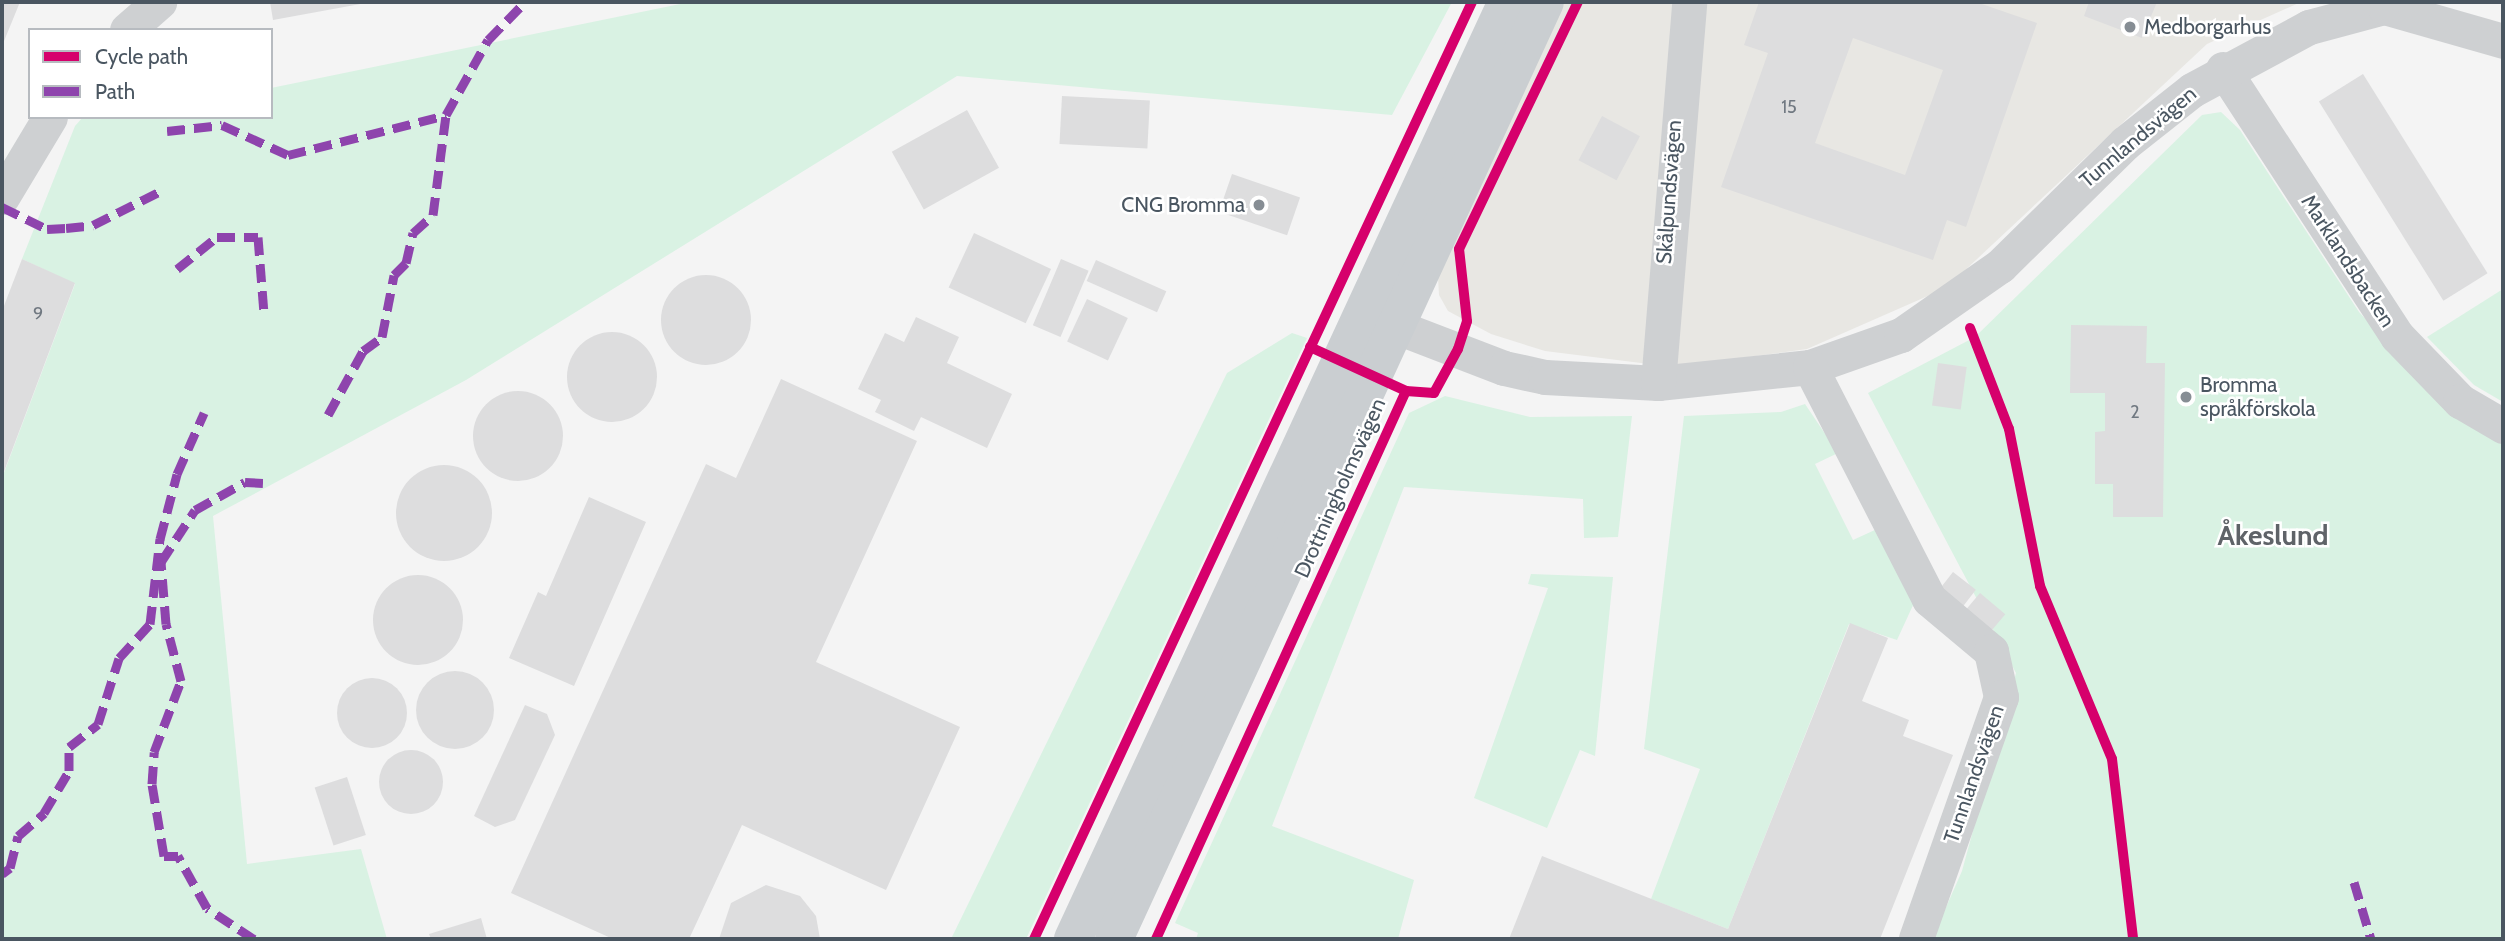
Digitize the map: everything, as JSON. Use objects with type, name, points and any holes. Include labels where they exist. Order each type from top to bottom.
[{"type":"main road","name":"Drottningholmsvägen","points":[[1114,939],[1380,320],[1507,2]]},
{"type":"main road","name":"Drottningholmsvägen","points":[[1073,939],[1380,320],[1545,2]]},
{"type":"street","points":[[129,28],[159,2]]},
{"type":"street","name":"Skålpundsvägen","points":[[1658,383],[1689,2]]},
{"type":"street","name":"Tunnlandsvägen","points":[[1380,320],[1517,371],[1658,383],[1810,368],[1901,335],[2000,266],[2125,143],[2223,69],[2349,8],[2384,7],[2503,41]]},
{"type":"street","name":"Marklandsbacken","points":[[2223,69],[2397,336],[2460,401],[2503,426]]},
{"type":"street","points":[[2,197],[49,119]]},
{"type":"street","name":"Tunnlandsvägen","points":[[1810,368],[1929,599],[1991,651],[2001,697],[1916,939]]},
{"type":"shaded area","points":[[1564,2],[2301,2],[2207,44],[1946,288],[1807,349],[1673,367],[1545,351],[1491,334],[1448,311],[1439,295],[1438,277]]},
{"type":"green space","points":[[690,2],[1452,2],[1392,115],[957,76],[466,380],[213,516],[247,864],[361,849],[387,939],[2,939],[2,478],[75,284],[22,259],[75,126],[81,119],[273,119],[273,88]]},
{"type":"green space","points":[[2221,112],[2240,130],[2359,312],[2452,411],[2503,445],[2503,939],[1932,939],[1962,871],[2016,673],[1868,393],[1975,337],[2202,115]]},
{"type":"green space","points":[[2503,289],[2503,402],[2474,385],[2427,337]]},
{"type":"green space","points":[[1292,333],[1307,338],[1026,939],[951,939],[1227,373]]},
{"type":"green space","points":[[1445,396],[1530,417],[1632,416],[1618,537],[1584,538],[1583,499],[1404,487],[1272,826],[1414,880],[1398,939],[1196,939],[1198,933],[1175,923],[1409,413]]},
{"type":"green space","points":[[1805,404],[1838,453],[1815,464],[1853,540],[1877,529],[1914,603],[1897,640],[1849,624],[1728,929],[1651,899],[1700,769],[1644,749],[1684,416],[1781,412]]},
{"type":"green space","points":[[1531,574],[1613,577],[1595,756],[1580,750],[1547,828],[1474,798],[1548,588],[1528,584]]},
{"type":"building","points":[[2,2],[20,2],[2,46]]},
{"type":"building","points":[[270,2],[366,2],[366,3],[273,20]]},
{"type":"building","points":[[1759,2],[1976,2],[2037,23],[1966,227],[1947,220],[1933,260],[1721,187],[1768,53],[1744,45]],"holes":[[[1853,38],[1943,70],[1905,175],[1815,143]]]},
{"type":"building","name":"Medborgarhus","points":[[2089,2],[2157,2],[2142,38],[2084,16]]},
{"type":"building","points":[[2363,74],[2488,273],[2443,301],[2319,102]]},
{"type":"building","points":[[1062,96],[1150,101],[1147,149],[1059,144]]},
{"type":"building","points":[[967,110],[999,168],[924,209],[892,152]]},
{"type":"building","points":[[1602,116],[1640,136],[1616,180],[1579,160]]},
{"type":"building","name":"CNG Bromma","points":[[1232,174],[1300,197],[1287,235],[1219,212]]},
{"type":"building","points":[[974,233],[1051,269],[1026,323],[949,287]]},
{"type":"building","points":[[22,259],[75,283],[2,477],[2,311]]},
{"type":"building","points":[[1061,259],[1089,271],[1060,337],[1033,325]]},
{"type":"building","points":[[1096,260],[1166,291],[1157,312],[1087,281]]},
{"type":"building","points":[[706,275],[723,278],[738,288],[748,303],[751,320],[748,337],[738,352],[723,362],[706,365],[689,362],[674,352],[664,337],[661,320],[664,303],[674,288],[689,278]]},
{"type":"building","points":[[1087,299],[1128,318],[1108,361],[1067,342]]},
{"type":"building","points":[[916,317],[959,337],[947,363],[1012,394],[987,448],[921,417],[914,431],[875,412],[881,400],[858,389],[885,333],[904,342]]},
{"type":"building","points":[[2071,325],[2147,326],[2146,363],[2165,363],[2163,517],[2113,517],[2113,484],[2095,484],[2095,432],[2105,431],[2105,393],[2070,393]]},
{"type":"building","points":[[612,332],[629,336],[644,345],[653,360],[657,377],[653,394],[644,409],[629,418],[612,422],[595,418],[580,409],[571,394],[567,377],[571,360],[580,345],[595,336]]},
{"type":"building","points":[[1938,363],[1967,367],[1961,410],[1932,406]]},
{"type":"building","points":[[781,379],[917,441],[816,662],[960,727],[886,890],[742,825],[689,939],[613,939],[511,893],[706,464],[736,478]]},
{"type":"building","points":[[518,391],[535,394],[550,404],[560,419],[563,436],[560,453],[550,468],[535,478],[518,481],[501,478],[486,468],[476,453],[473,436],[476,419],[486,404],[501,394]]},
{"type":"building","points":[[444,465],[462,469],[478,479],[488,495],[492,513],[488,531],[478,547],[462,557],[444,561],[426,557],[410,547],[400,531],[396,513],[400,495],[410,479],[426,469]]},
{"type":"building","points":[[589,497],[646,522],[574,686],[509,658],[538,592],[546,596]]},
{"type":"building","points":[[1953,572],[1976,590],[1963,606],[1940,589]]},
{"type":"building","points":[[418,575],[435,579],[450,588],[459,603],[463,620],[459,637],[450,652],[435,661],[418,665],[401,661],[386,652],[377,637],[373,620],[377,603],[386,588],[401,579]]},
{"type":"building","points":[[1980,593],[2005,614],[1992,630],[1967,609]]},
{"type":"building","points":[[1850,623],[1888,638],[1862,701],[1909,720],[1903,736],[1953,755],[1880,939],[1509,939],[1542,856],[1728,929]]},
{"type":"building","points":[[447,671],[463,671],[477,677],[488,688],[494,702],[494,718],[488,732],[477,743],[463,749],[447,749],[433,743],[422,732],[416,718],[416,702],[422,688],[433,677]]},
{"type":"building","points":[[372,678],[391,684],[401,694],[407,713],[401,732],[391,742],[372,748],[353,742],[343,732],[337,713],[343,694],[353,684]]},
{"type":"building","points":[[525,705],[547,714],[555,735],[515,820],[495,827],[474,816]]},
{"type":"building","points":[[405,750],[417,750],[434,759],[441,770],[441,794],[434,805],[417,814],[405,814],[393,809],[384,800],[379,788],[379,776],[384,764],[393,755]]},
{"type":"building","points":[[347,777],[366,835],[334,846],[315,788]]},
{"type":"building","points":[[766,885],[800,896],[816,916],[820,939],[719,939],[731,903]]},
{"type":"building","points":[[481,918],[487,939],[431,939],[429,934]]},
{"type":"marked path","points":[[167,131],[222,125],[288,155],[446,115],[488,40],[525,2]]},
{"type":"marked path","points":[[328,415],[363,351],[382,337],[394,275],[406,263],[413,233],[433,215],[446,115]]},
{"type":"marked path","points":[[2,207],[47,229],[66,228],[93,225],[163,190]]},
{"type":"marked path","points":[[177,269],[217,237],[258,237],[264,313]]},
{"type":"marked path","points":[[2,874],[10,868],[18,836],[44,813],[69,771],[69,747],[98,724],[119,658],[150,624],[160,539],[177,474],[204,413]]},
{"type":"marked path","points":[[254,939],[207,908],[178,856],[164,856],[152,784],[154,752],[181,681],[166,624],[161,562],[195,510],[245,482],[263,483]]},
{"type":"marked path","points":[[2354,882],[2371,939]]},
{"type":"cycle path","points":[[1034,939],[1472,2]]},
{"type":"cycle path","points":[[1156,939],[1406,391],[1434,393],[1458,349],[1467,321],[1459,249],[1578,2]]},
{"type":"cycle path","points":[[1970,328],[2009,429],[2040,586],[2112,759],[2133,939]]},
{"type":"cycle path","points":[[1310,347],[1406,391]]},
{"type":"place","name":"Medborgarhus","points":[[2130,27]]},
{"type":"place","name":"CNG Bromma","points":[[1259,205]]},
{"type":"place","name":"Bromma språkförskola","points":[[2186,397]]},
{"type":"district","name":"Åkeslund","points":[[2273,535]]}]
